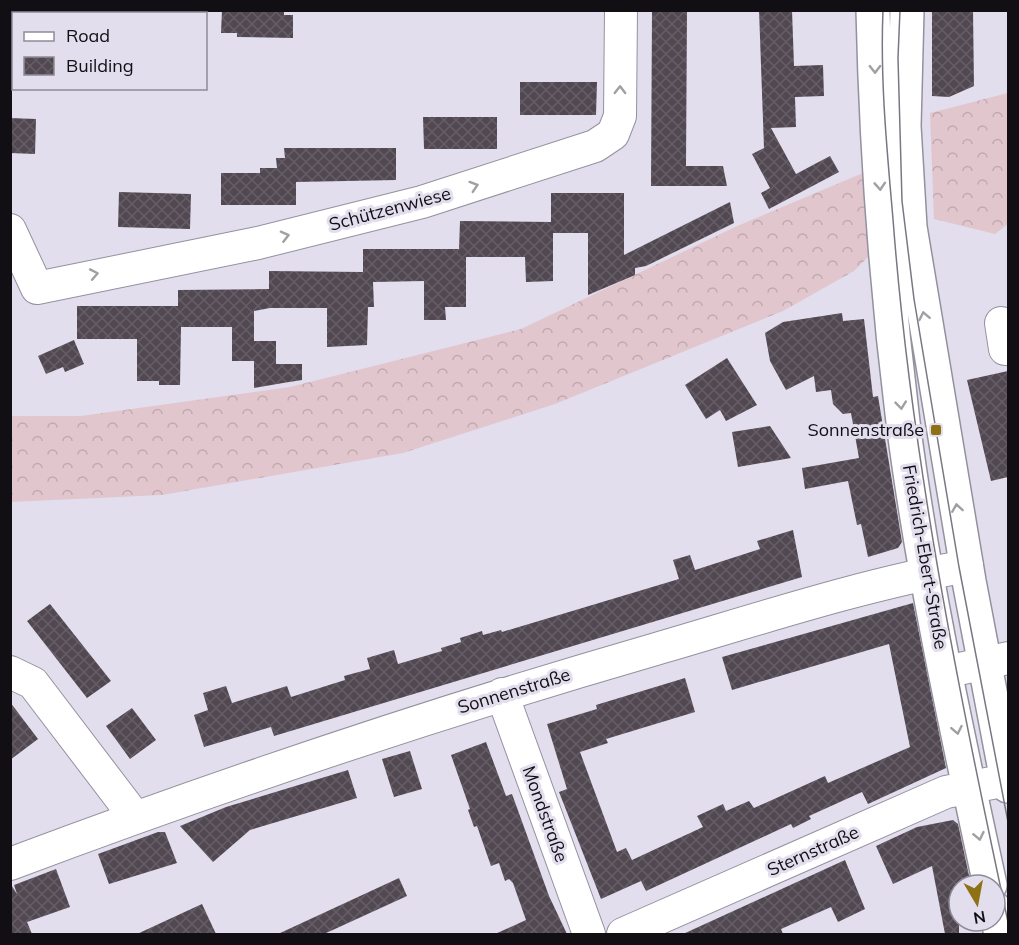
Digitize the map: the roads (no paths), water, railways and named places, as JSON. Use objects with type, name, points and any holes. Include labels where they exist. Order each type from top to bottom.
[{"type":"main road","name":"Friedrich-Ebert-Straße","points":[[873,10],[876,128],[903,422],[927,573],[987,873]]},
{"type":"main road","points":[[907,10],[904,126],[910,227],[967,566],[997,661],[1008,783]]},
{"type":"street","name":"Schützenwiese","points":[[10,230],[37,288],[258,243],[423,202],[595,146],[613,134],[620,116],[621,10]]},
{"type":"street","name":"Sonnenstraße","points":[[10,864],[135,817],[502,694],[883,583],[967,566]]},
{"type":"street","points":[[946,672],[997,661]]},
{"type":"street","points":[[10,672],[33,682],[135,817]]},
{"type":"street","name":"Mondstraße","points":[[502,694],[589,934]]},
{"type":"street","name":"Sternstraße","points":[[623,934],[946,792],[1008,783]]},
{"type":"tram line","points":[[883,10],[882,62],[886,141],[901,308],[924,484],[954,660],[1008,922]]},
{"type":"tram line","points":[[900,10],[898,58],[902,201],[914,299],[959,567],[1008,822]]},
{"type":"place","name":"Sonnenstraße","points":[[936,430]]}]
